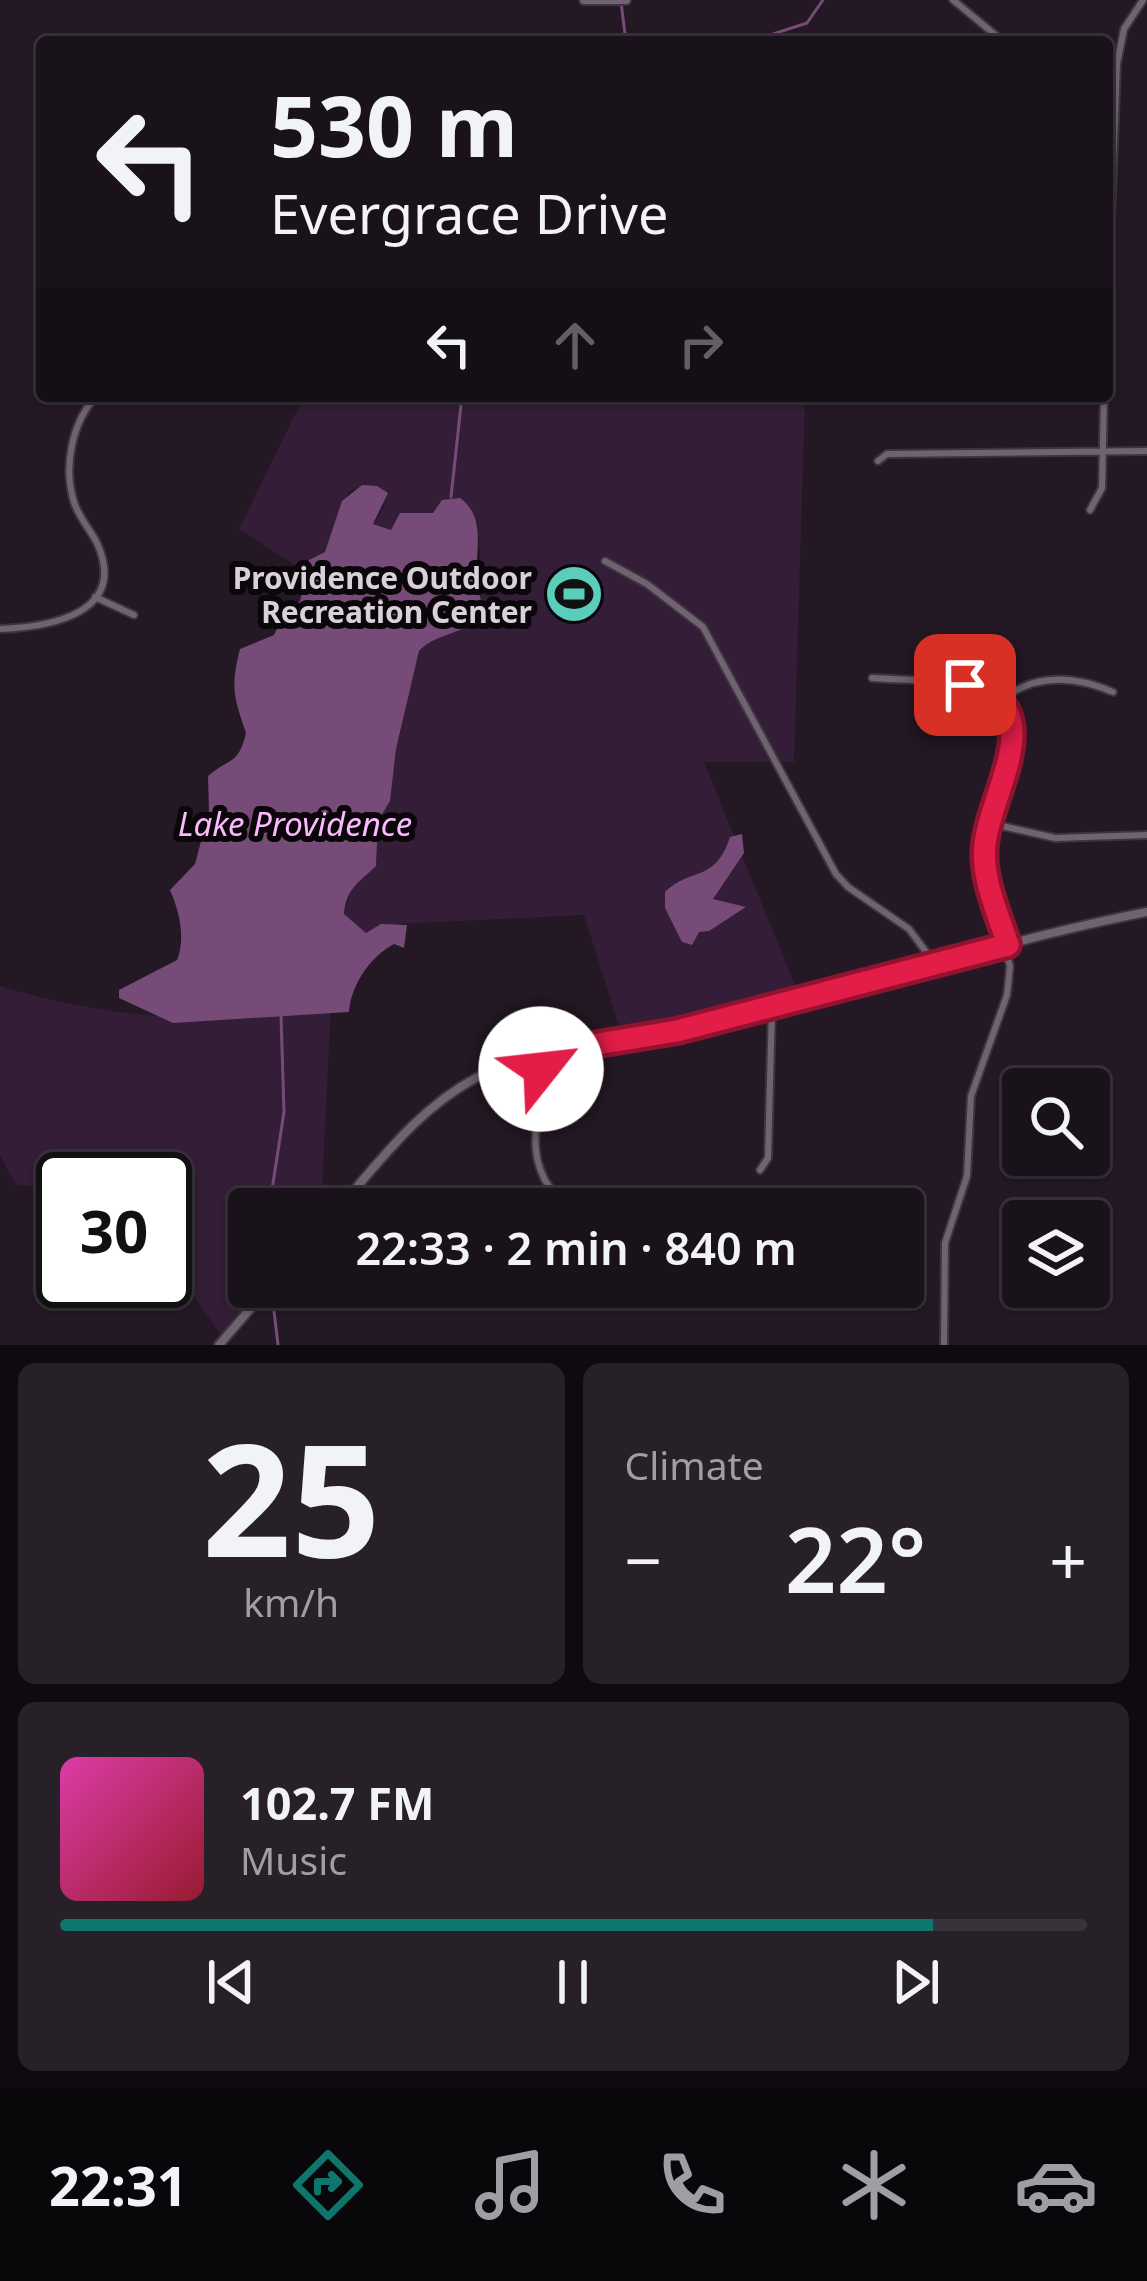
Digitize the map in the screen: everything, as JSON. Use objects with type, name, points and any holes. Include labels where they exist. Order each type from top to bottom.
[{"type":"street","points":[[584,0],[626,0]]},
{"type":"street","points":[[953,0],[964,3],[998,36]]},
{"type":"street","points":[[1113,75],[1124,29],[1143,0]]},
{"type":"street","points":[[0,629],[63,622],[80,614],[100,583],[100,555],[74,504],[70,473],[76,424],[92,402]]},
{"type":"street","points":[[1090,510],[1102,488],[1104,402]]},
{"type":"street","points":[[878,461],[887,454],[1147,451]]},
{"type":"street","points":[[605,560],[661,593],[703,626],[836,874],[909,928],[935,964]]},
{"type":"street","points":[[94,597],[134,615]]},
{"type":"street","points":[[872,678],[965,685],[998,703],[1015,738],[989,824],[985,869],[1010,966],[1007,995],[971,1096],[967,1176],[945,1243],[944,1345]]},
{"type":"street","points":[[998,703],[1015,688],[1036,681],[1089,682],[1113,692]]},
{"type":"street","points":[[989,824],[1055,838],[1147,836]]},
{"type":"street","points":[[358,1188],[435,1105],[490,1070],[537,1054],[677,1031],[1147,912]]},
{"type":"street","points":[[760,1170],[768,1159],[772,1006]]},
{"type":"street","points":[[537,1054],[543,1090],[534,1121],[534,1150],[550,1188]]},
{"type":"street","points":[[218,1345],[251,1308]]},
{"type":"shaded area","points":[[301,402],[805,402],[794,762],[704,762],[801,1000],[623,1039],[584,915],[399,924],[366,933],[344,914],[353,883],[376,866],[378,821],[390,801],[396,749],[419,651],[428,640],[472,626],[477,614],[478,522],[433,513],[400,513],[391,531],[373,524],[385,506],[362,485],[349,492],[325,552],[309,560],[307,573],[239,529]]},
{"type":"shaded area","points":[[0,986],[84,1006],[164,1016],[245,1016],[331,1005],[322,1188],[228,1188],[228,1308],[251,1308],[224,1340],[192,1293],[192,1152],[36,1152],[36,1187],[16,1185],[0,1155]]},
{"type":"water","name":"Lake Providence","points":[[362,485],[388,493],[373,524],[391,530],[400,513],[433,513],[442,500],[460,498],[474,516],[478,536],[477,582],[483,611],[470,625],[419,651],[396,749],[390,801],[378,821],[376,866],[354,887],[345,905],[344,914],[366,933],[381,924],[407,925],[404,948],[394,944],[370,964],[358,982],[349,1012],[173,1023],[119,998],[119,990],[177,960],[180,924],[170,890],[195,864],[209,811],[208,776],[236,756],[246,733],[235,692],[240,649],[274,635],[284,614],[300,601],[309,560],[325,552],[342,501]]},
{"type":"water","points":[[742,834],[744,853],[713,899],[746,907],[709,931],[699,932],[692,945],[682,942],[665,908],[665,892],[710,868],[730,837]]},
{"type":"waterway","points":[[767,36],[807,23],[823,0]]},
{"type":"waterway","points":[[621,2],[625,36]]},
{"type":"waterway","points":[[451,497],[461,402]]},
{"type":"waterway","points":[[272,1188],[284,1112],[281,1015]]},
{"type":"waterway","points":[[272,1308],[278,1345]]},
{"type":"place","name":"Providence Outdoor Recreation Center","points":[[574,594]]},
{"type":"route","points":[[541,1069],[537,1054],[677,1031],[1008,945],[985,869],[985,845],[1015,738],[1006,712],[992,696],[965,685]]}]
